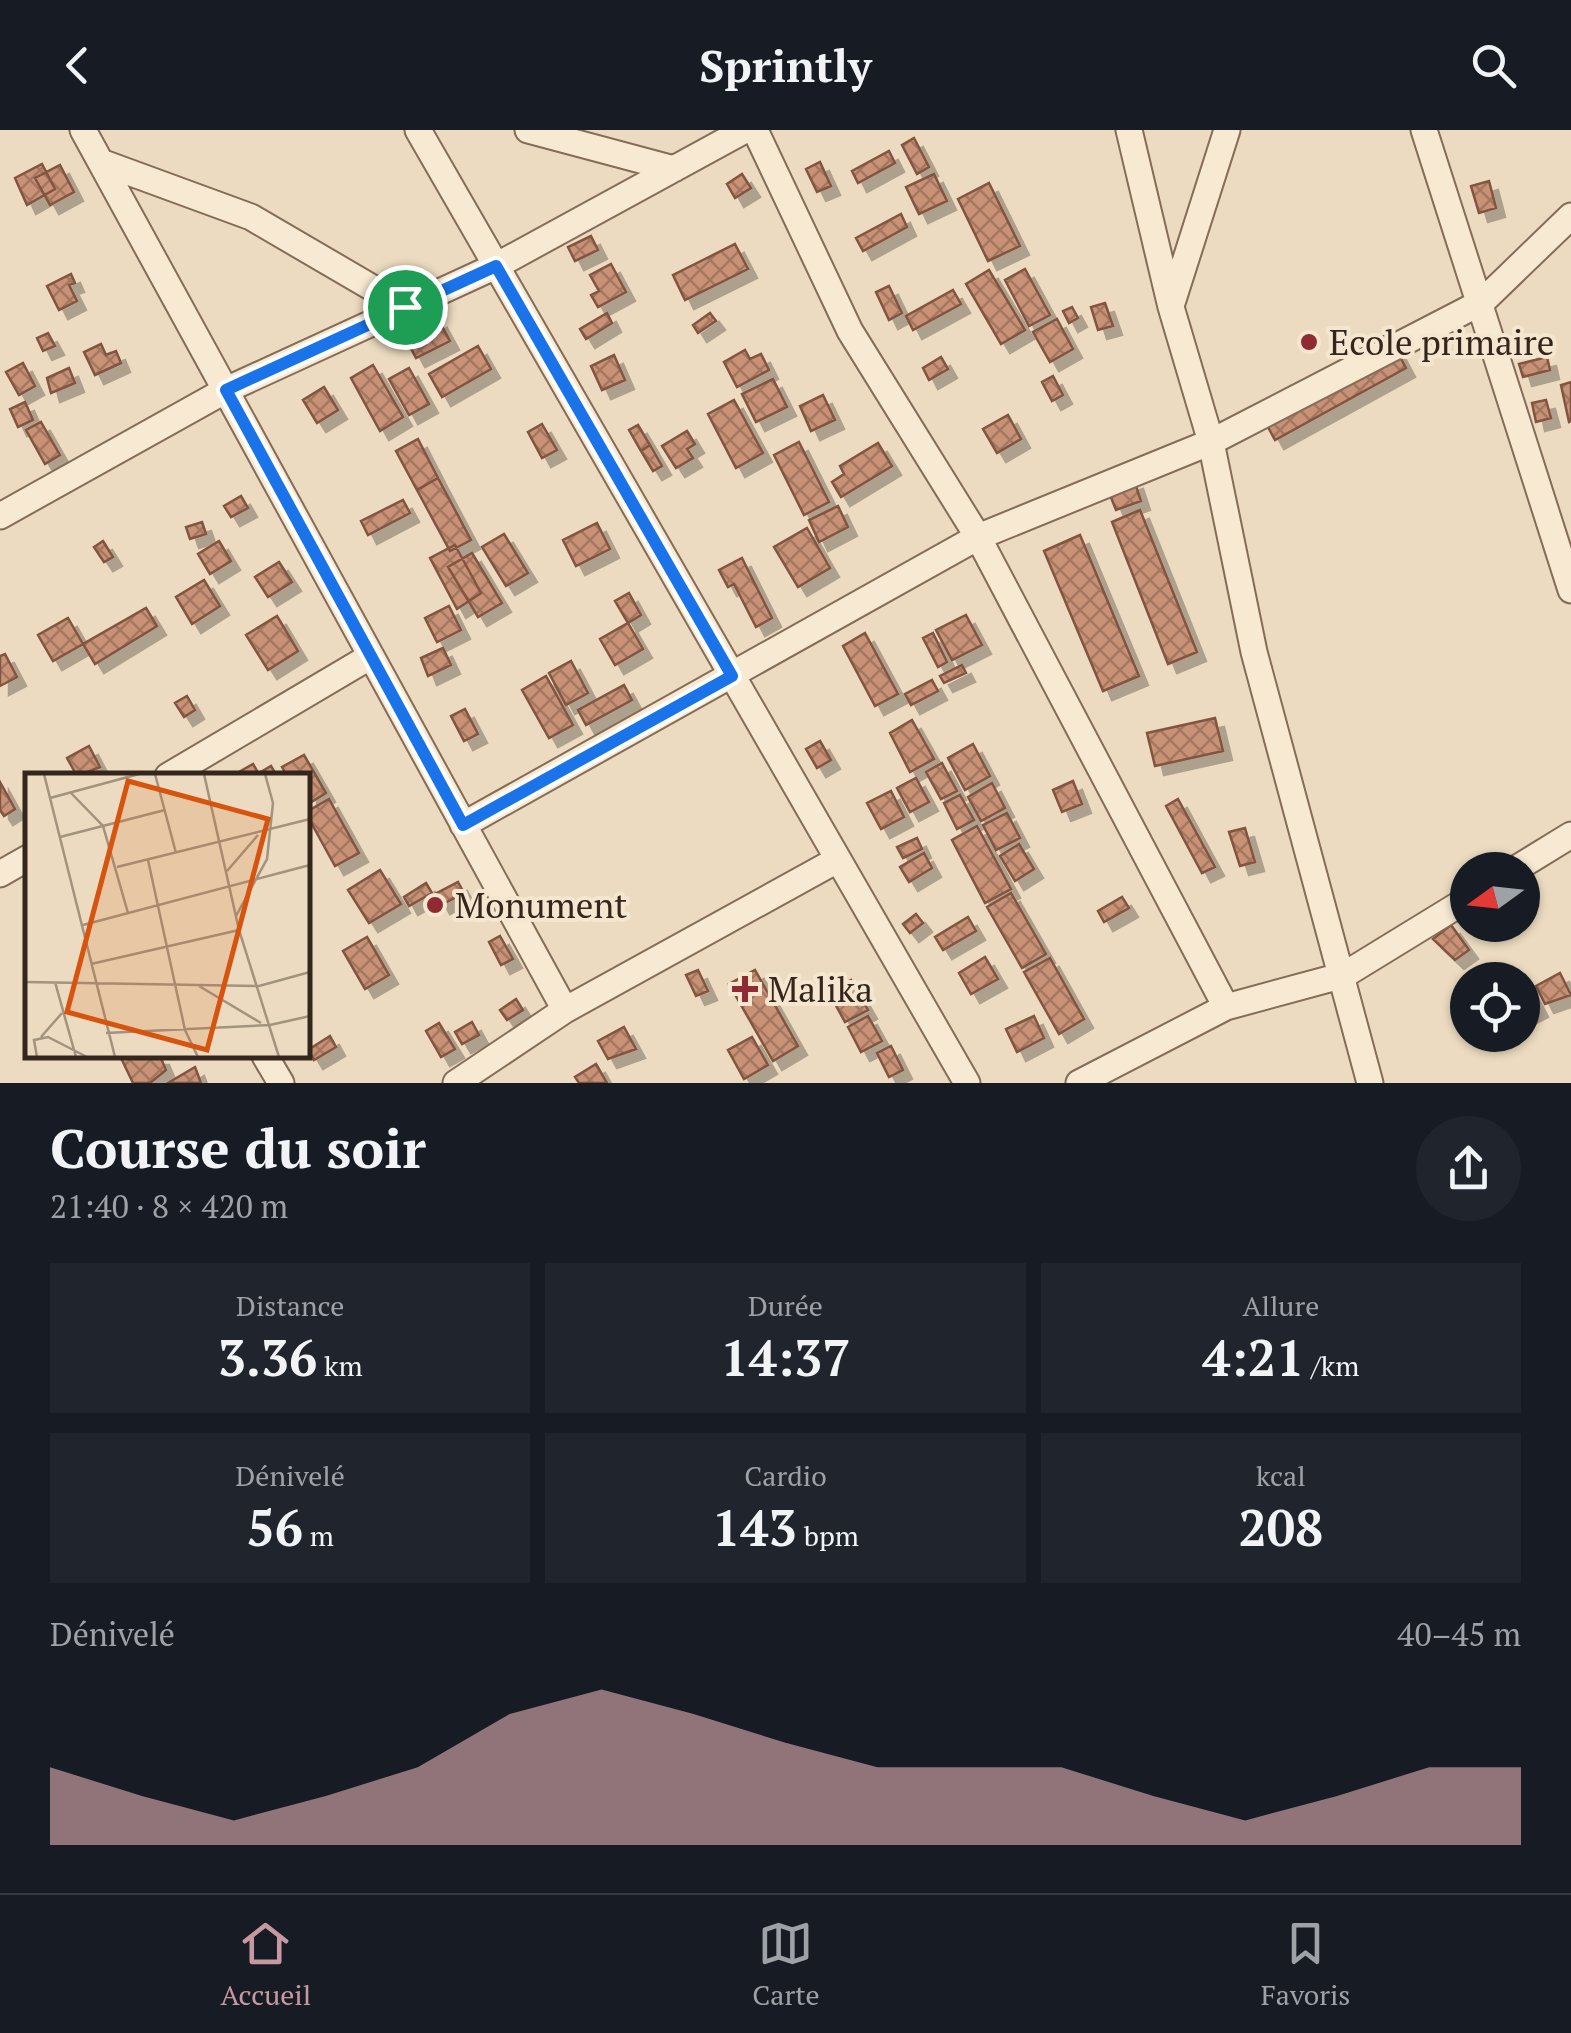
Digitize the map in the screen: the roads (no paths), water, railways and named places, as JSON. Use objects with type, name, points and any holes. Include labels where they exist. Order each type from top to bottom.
[{"type":"street","points":[[83,130],[565,1010]]},
{"type":"street","points":[[418,130],[967,1083]]},
{"type":"street","points":[[528,130],[674,169]]},
{"type":"street","points":[[0,516],[226,390],[496,266],[745,130]]},
{"type":"street","points":[[755,130],[850,331],[978,537],[1226,1007]]},
{"type":"street","points":[[1129,130],[1171,307],[1211,442],[1254,652],[1370,1083]]},
{"type":"street","points":[[1171,307],[1227,130]]},
{"type":"street","points":[[1424,130],[1571,590]]},
{"type":"street","points":[[101,162],[251,217],[405,307]]},
{"type":"street","points":[[463,825],[978,537],[1211,442],[1482,302],[1571,216]]},
{"type":"street","points":[[173,773],[371,656]]},
{"type":"street","points":[[1540,854],[1571,835]]},
{"type":"street","points":[[0,874],[25,860]]},
{"type":"street","points":[[456,1083],[565,1010],[837,860]]},
{"type":"street","points":[[1078,1083],[1226,1007],[1344,975],[1450,910]]},
{"type":"street","points":[[266,1058],[281,1083]]},
{"type":"place","name":"Ecole primaire","points":[[1309,342]]},
{"type":"place","name":"Monument","points":[[435,905]]},
{"type":"place","name":"Malika","points":[[745,989]]}]
